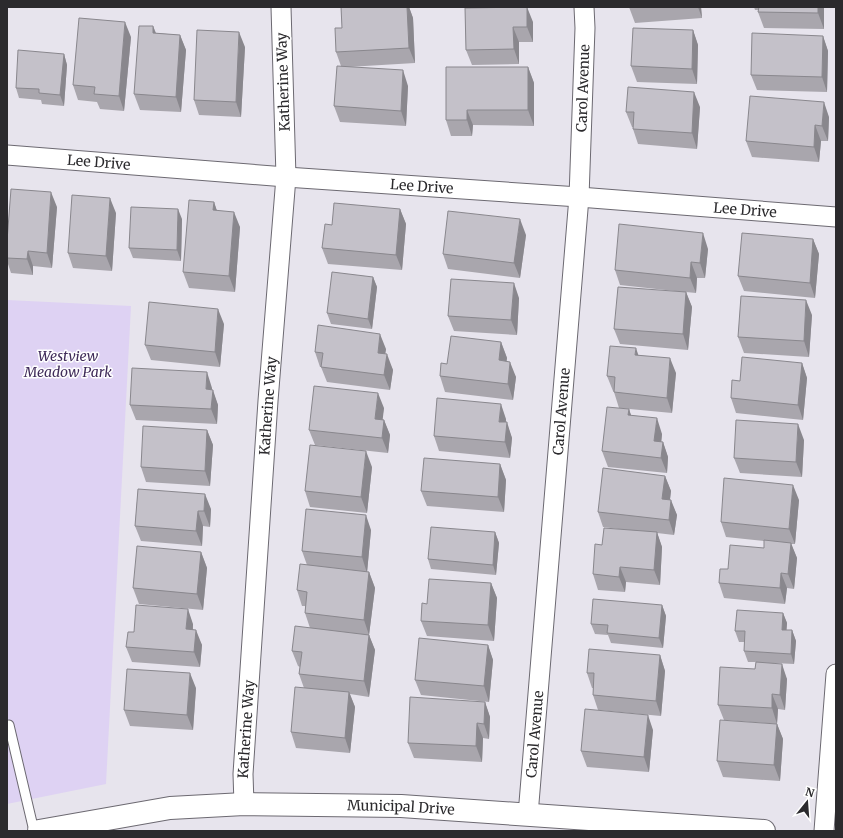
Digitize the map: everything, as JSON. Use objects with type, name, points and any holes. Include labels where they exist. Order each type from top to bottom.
[{"type":"street","name":"Katherine Way","points":[[244,804],[244,758],[268,401],[286,177],[281,7]]},
{"type":"street","name":"Carol Avenue","points":[[528,815],[579,197],[585,28],[584,7]]},
{"type":"street","name":"Lee Drive","points":[[7,154],[286,177],[579,197],[836,218]]},
{"type":"street","points":[[824,831],[836,674]]},
{"type":"street","name":"Municipal Drive","points":[[38,831],[170,808],[244,804],[402,806],[764,831]]},
{"type":"lane","points":[[9,725],[34,831]]},
{"type":"green space","name":"Westview Meadow Park","points":[[7,300],[131,306],[106,784],[7,804]]},
{"type":"building","points":[[341,7],[407,7],[409,48],[336,52],[335,28],[342,28]]},
{"type":"building","points":[[527,7],[527,27],[513,27],[514,49],[466,50],[465,8]]},
{"type":"building","points":[[759,7],[818,7],[818,13],[758,12]]},
{"type":"building","points":[[79,18],[125,22],[119,96],[94,94],[95,87],[73,85]]},
{"type":"building","points":[[139,26],[153,26],[153,33],[180,35],[176,97],[134,94]]},
{"type":"building","points":[[633,28],[693,30],[692,69],[631,66]]},
{"type":"building","points":[[197,30],[239,32],[236,102],[194,100]]},
{"type":"building","points":[[752,33],[823,36],[822,77],[751,75]]},
{"type":"building","points":[[18,50],[64,54],[60,95],[39,93],[39,89],[16,88]]},
{"type":"building","points":[[337,66],[403,70],[401,111],[334,106]]},
{"type":"building","points":[[446,67],[528,67],[528,110],[467,110],[467,120],[446,120]]},
{"type":"building","points":[[628,87],[694,92],[692,133],[633,129],[634,112],[626,112]]},
{"type":"building","points":[[750,96],[824,102],[822,126],[815,125],[814,147],[746,141]]},
{"type":"building","points":[[11,189],[51,192],[47,253],[28,251],[27,259],[7,258]]},
{"type":"building","points":[[72,195],[110,198],[106,256],[68,253]]},
{"type":"building","points":[[189,200],[214,202],[213,210],[234,212],[229,276],[183,272]]},
{"type":"building","points":[[334,203],[400,209],[396,255],[322,248],[325,224],[332,225]]},
{"type":"building","points":[[131,207],[178,209],[177,250],[129,248]]},
{"type":"building","points":[[448,211],[520,219],[514,263],[443,254]]},
{"type":"building","points":[[619,224],[703,233],[700,263],[691,262],[690,278],[615,270]]},
{"type":"building","points":[[742,233],[813,239],[810,283],[738,276]]},
{"type":"building","points":[[332,272],[373,277],[368,319],[327,313]]},
{"type":"building","points":[[451,279],[514,283],[511,320],[448,316]]},
{"type":"building","points":[[618,287],[686,292],[683,334],[614,329]]},
{"type":"building","points":[[741,296],[806,300],[804,341],[738,337]]},
{"type":"building","points":[[149,302],[218,309],[215,352],[145,345]]},
{"type":"building","points":[[318,325],[380,334],[378,353],[387,354],[384,375],[321,367],[323,353],[315,352]]},
{"type":"building","points":[[451,336],[501,342],[499,360],[510,362],[508,384],[440,376],[441,363],[447,364]]},
{"type":"building","points":[[610,346],[636,348],[635,355],[670,358],[667,398],[614,392],[615,377],[607,376]]},
{"type":"building","points":[[742,357],[802,363],[798,405],[731,398],[732,380],[740,381]]},
{"type":"building","points":[[132,368],[207,372],[206,389],[213,390],[211,409],[130,405]]},
{"type":"building","points":[[314,386],[378,393],[375,419],[384,420],[382,438],[309,430]]},
{"type":"building","points":[[437,398],[501,404],[499,422],[507,422],[505,442],[434,436]]},
{"type":"building","points":[[607,407],[629,409],[628,415],[657,418],[654,441],[663,442],[661,458],[602,451]]},
{"type":"building","points":[[736,420],[798,424],[796,462],[734,458]]},
{"type":"building","points":[[143,426],[207,430],[205,471],[141,467]]},
{"type":"building","points":[[310,445],[366,451],[361,497],[305,491]]},
{"type":"building","points":[[424,458],[500,464],[498,497],[421,491]]},
{"type":"building","points":[[603,468],[665,476],[662,499],[671,500],[669,520],[598,512]]},
{"type":"building","points":[[724,478],[793,485],[789,529],[721,522]]},
{"type":"building","points":[[138,489],[205,494],[204,511],[198,511],[196,531],[135,526]]},
{"type":"building","points":[[306,509],[366,515],[362,557],[302,551]]},
{"type":"building","points":[[431,527],[495,532],[493,565],[428,559]]},
{"type":"building","points":[[604,528],[657,532],[654,570],[620,567],[619,577],[593,574],[595,544],[602,545]]},
{"type":"building","points":[[764,540],[791,543],[788,574],[781,573],[780,588],[719,583],[720,569],[728,569],[730,545],[764,548]]},
{"type":"building","points":[[137,546],[201,552],[197,594],[133,588]]},
{"type":"building","points":[[300,564],[369,572],[364,620],[305,613],[307,592],[297,590]]},
{"type":"building","points":[[429,579],[491,583],[488,625],[421,621],[422,603],[427,604]]},
{"type":"building","points":[[593,599],[662,605],[659,638],[607,633],[608,625],[591,624]]},
{"type":"building","points":[[136,605],[188,609],[186,629],[196,630],[194,652],[126,647],[128,632],[134,632]]},
{"type":"building","points":[[737,610],[783,613],[782,630],[792,630],[791,654],[744,651],[745,631],[735,631]]},
{"type":"building","points":[[295,626],[369,635],[364,681],[299,674],[302,652],[292,651]]},
{"type":"building","points":[[419,638],[488,645],[484,686],[415,680]]},
{"type":"building","points":[[589,649],[660,655],[656,701],[593,695],[594,673],[587,673]]},
{"type":"building","points":[[756,662],[782,664],[780,695],[772,694],[772,708],[718,705],[720,667],[755,669]]},
{"type":"building","points":[[127,669],[190,673],[187,715],[124,710]]},
{"type":"building","points":[[295,687],[349,692],[345,738],[291,732]]},
{"type":"building","points":[[410,697],[485,702],[484,724],[477,723],[476,746],[408,743]]},
{"type":"building","points":[[585,709],[648,715],[644,757],[581,751]]},
{"type":"building","points":[[720,720],[777,724],[774,765],[717,761]]}]
